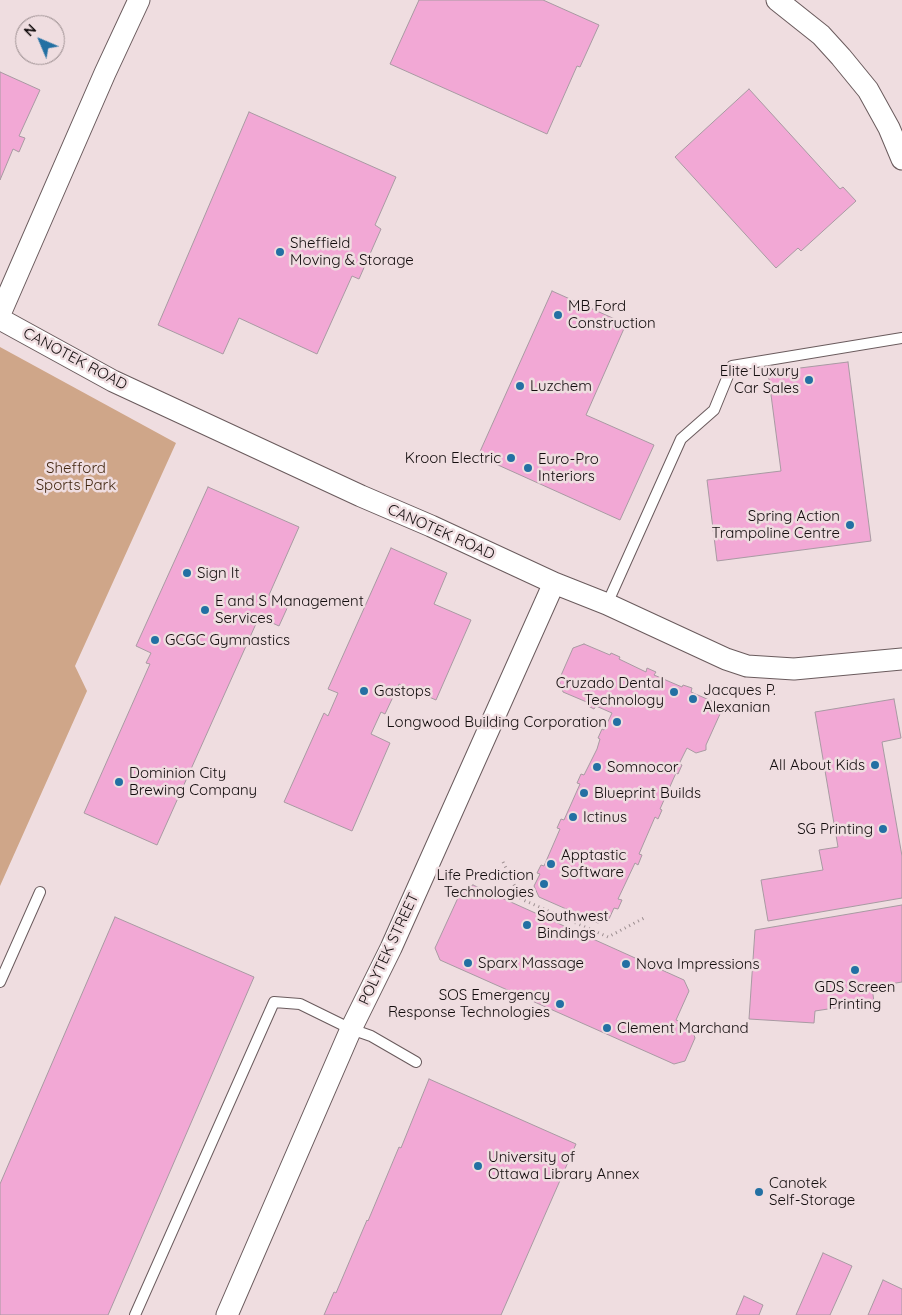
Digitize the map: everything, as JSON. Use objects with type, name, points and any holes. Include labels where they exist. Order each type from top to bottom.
[{"type":"street","points":[[0,314],[104,73],[139,0]]},
{"type":"street","points":[[777,0],[821,35],[841,56],[868,90],[889,128],[902,159]]},
{"type":"street","name":"CANOTEK ROAD","points":[[0,319],[113,382],[361,496],[554,583],[607,604],[726,659],[747,666],[794,669],[902,658]]},
{"type":"street","name":"POLYTEK STREET","points":[[227,1315],[351,1029],[390,948],[554,583]]},
{"type":"lane","points":[[607,604],[681,439],[714,410],[732,366],[902,338]]},
{"type":"lane","points":[[0,982],[40,892]]},
{"type":"lane","points":[[135,1315],[274,1002],[300,1004],[351,1029],[371,1036],[416,1062]]},
{"type":"path","points":[[503,862],[521,899],[608,937],[644,918]]},
{"type":"green space","name":"Shefford Sports Park","points":[[0,347],[176,443],[75,666],[87,691],[0,886]]},
{"type":"building","points":[[419,0],[543,0],[599,25],[580,67],[577,66],[547,134],[390,64]]},
{"type":"building","points":[[0,72],[40,90],[19,136],[25,138],[19,152],[13,149],[0,180]]},
{"type":"building","points":[[749,89],[840,189],[843,187],[856,201],[801,251],[798,248],[776,268],[675,157]]},
{"type":"building","name":"Sheffield Moving & Storage","points":[[249,112],[396,177],[375,225],[381,229],[359,279],[352,276],[317,354],[239,318],[223,354],[158,325]]},
{"type":"building","points":[[552,291],[626,324],[586,415],[654,445],[620,520],[478,456]]},
{"type":"building","points":[[848,362],[871,541],[717,561],[707,480],[781,471],[768,372]]},
{"type":"building","points":[[208,487],[299,527],[269,595],[289,604],[279,626],[259,617],[157,845],[84,813],[150,664],[146,663],[151,653],[136,646]]},
{"type":"building","name":"Gastops","points":[[391,548],[447,573],[434,604],[471,620],[436,700],[399,684],[385,714],[381,712],[371,734],[390,743],[352,831],[284,802],[324,713],[328,716],[338,693],[328,689]]},
{"type":"building","points":[[584,644],[610,655],[611,653],[620,657],[619,659],[646,672],[647,668],[656,672],[654,675],[682,687],[683,685],[692,688],[691,692],[716,703],[720,714],[706,745],[706,750],[696,753],[687,748],[679,764],[682,765],[678,774],[676,773],[660,809],[662,810],[658,819],[655,817],[639,854],[642,855],[638,865],[635,863],[618,899],[622,900],[618,909],[614,908],[609,919],[598,923],[539,897],[534,886],[540,874],[537,873],[541,865],[544,866],[560,829],[557,828],[561,819],[564,820],[580,784],[577,783],[581,774],[584,775],[597,749],[600,739],[598,738],[602,729],[604,730],[612,713],[596,706],[594,709],[588,706],[589,703],[563,692],[559,680],[573,648]]},
{"type":"building","points":[[894,699],[901,738],[882,742],[902,856],[902,898],[768,921],[761,880],[823,870],[819,850],[838,847],[815,712]]},
{"type":"building","points":[[473,885],[684,980],[689,991],[676,1020],[691,1026],[695,1038],[685,1061],[674,1064],[440,960],[435,948],[462,889]]},
{"type":"building","points":[[902,905],[902,982],[872,987],[874,1002],[815,1011],[814,1023],[749,1019],[755,930]]},
{"type":"building","points":[[115,917],[254,977],[108,1315],[0,1315],[0,1184]]},
{"type":"building","points":[[429,1079],[576,1144],[501,1315],[324,1315],[334,1292],[336,1293],[399,1147],[401,1148]]},
{"type":"building","points":[[823,1253],[852,1266],[830,1315],[796,1315]]},
{"type":"building","points":[[883,1280],[902,1289],[902,1315],[868,1315]]},
{"type":"building","points":[[744,1296],[763,1305],[759,1315],[736,1315]]},
{"type":"place","name":"Sheffield Moving & Storage","points":[[280,252]]},
{"type":"place","name":"MB Ford Construction","points":[[558,315]]},
{"type":"place","name":"Elite Luxury Car Sales","points":[[809,380]]},
{"type":"place","name":"Luzchem","points":[[520,386]]},
{"type":"place","name":"Kroon Electric","points":[[511,458]]},
{"type":"place","name":"Euro-Pro Interiors","points":[[528,468]]},
{"type":"place","name":"Spring Action Trampoline Centre","points":[[850,525]]},
{"type":"place","name":"Sign It","points":[[187,573]]},
{"type":"place","name":"E and S Management Services","points":[[205,610]]},
{"type":"place","name":"GCGC Gymnastics","points":[[155,640]]},
{"type":"place","name":"Gastops","points":[[364,691]]},
{"type":"place","name":"Cruzado Dental Technology","points":[[674,692]]},
{"type":"place","name":"Jacques P. Alexanian","points":[[693,699]]},
{"type":"place","name":"Longwood Building Corporation","points":[[617,722]]},
{"type":"place","name":"All About Kids","points":[[875,765]]},
{"type":"place","name":"Somnocor","points":[[597,767]]},
{"type":"place","name":"Dominion City Brewing Company","points":[[119,782]]},
{"type":"place","name":"Blueprint Builds","points":[[584,793]]},
{"type":"place","name":"Ictinus","points":[[573,817]]},
{"type":"place","name":"SG Printing","points":[[883,829]]},
{"type":"place","name":"Apptastic Software","points":[[551,864]]},
{"type":"place","name":"Life Prediction Technologies","points":[[544,884]]},
{"type":"place","name":"Southwest Bindings","points":[[527,925]]},
{"type":"place","name":"Sparx Massage","points":[[468,963]]},
{"type":"place","name":"Nova Impressions","points":[[626,964]]},
{"type":"place","name":"GDS Screen Printing","points":[[855,970]]},
{"type":"place","name":"SOS Emergency Response Technologies","points":[[560,1004]]},
{"type":"place","name":"Clement Marchand","points":[[607,1028]]},
{"type":"place","name":"University of Ottawa Library Annex","points":[[478,1166]]},
{"type":"place","name":"Canotek Self-Storage","points":[[759,1192]]}]
